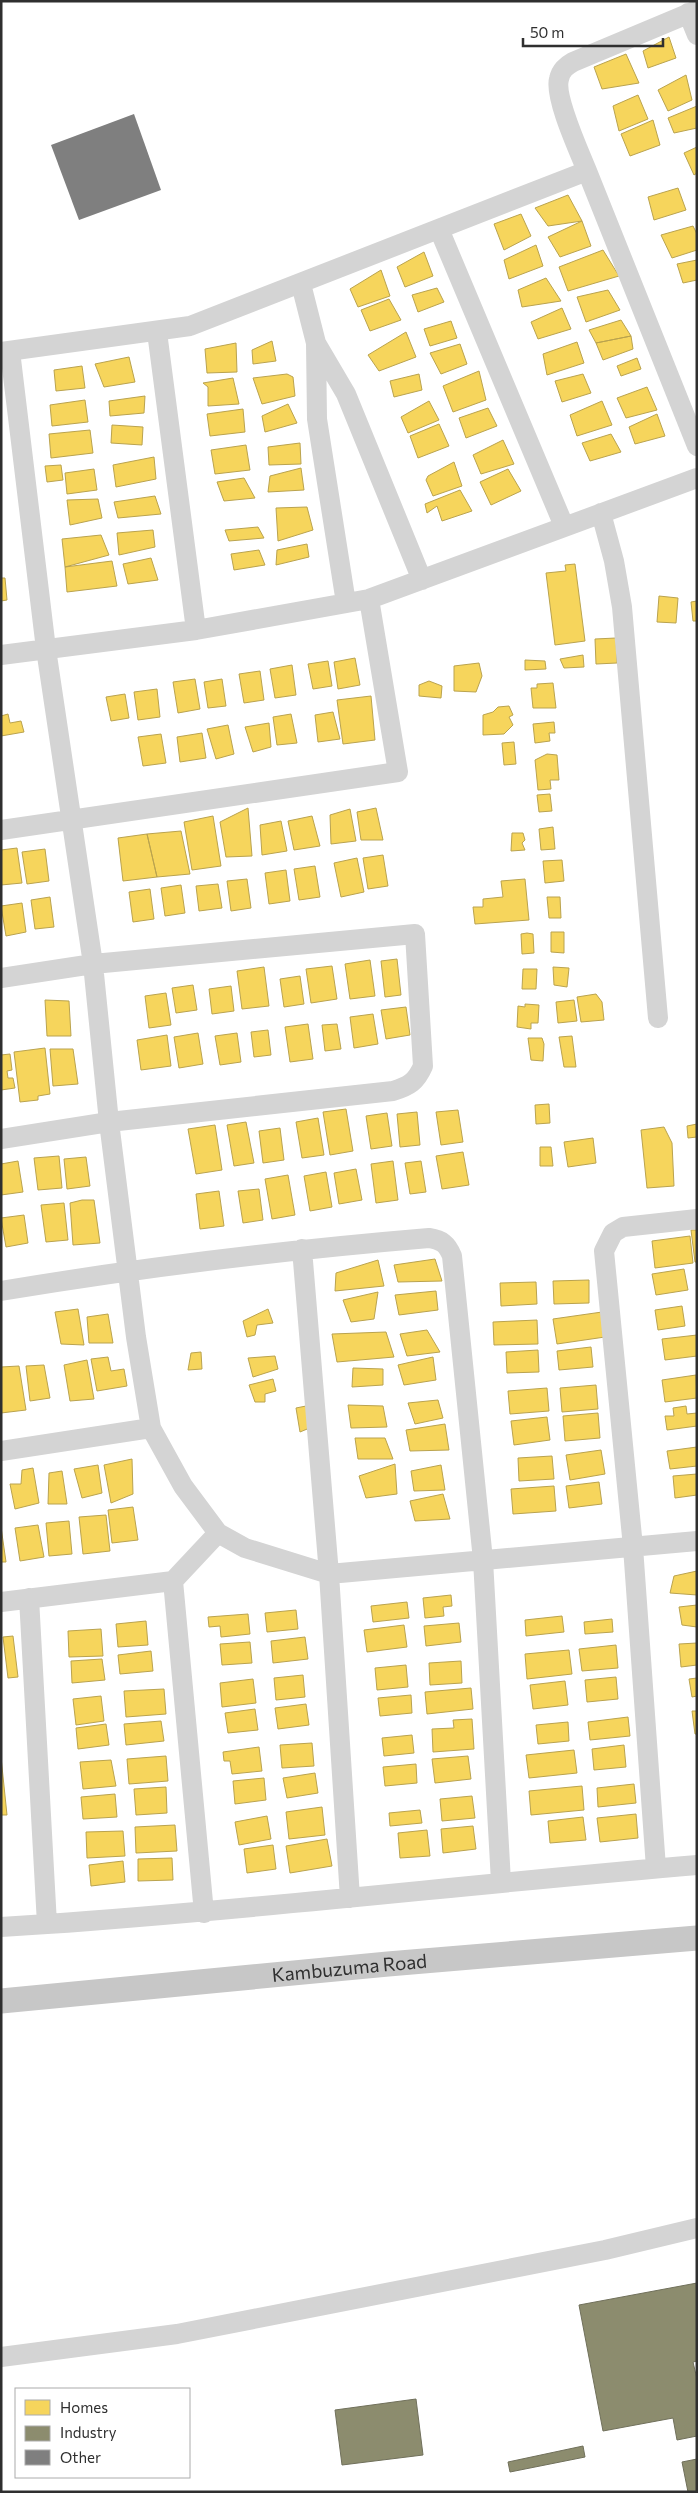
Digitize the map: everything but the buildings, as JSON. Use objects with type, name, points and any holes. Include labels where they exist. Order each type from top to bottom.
[{"type":"main road","name":"Kambuzuma Road","points":[[1,2001],[378,1965],[697,1938]]},
{"type":"street","points":[[697,35],[692,12],[573,62],[565,67],[561,73],[559,94],[587,171],[697,446]]},
{"type":"street","points":[[587,171],[190,326],[157,332],[6,351],[46,649],[73,819],[93,964],[108,1122],[136,1337],[151,1428],[182,1486],[218,1533],[244,1548],[329,1574],[697,1541]]},
{"type":"street","points":[[439,229],[564,526]]},
{"type":"street","points":[[301,284],[316,343],[317,420],[346,604]]},
{"type":"street","points":[[157,332],[196,630]]},
{"type":"street","points":[[316,343],[346,394],[422,580]]},
{"type":"street","points":[[1,655],[196,630],[369,599],[697,478]]},
{"type":"street","points":[[601,513],[614,561],[622,607],[658,1018]]},
{"type":"street","points":[[1,830],[398,772],[369,599]]},
{"type":"street","points":[[1,978],[93,964],[416,934],[423,1066],[417,1080],[406,1087],[393,1091],[108,1122],[1,1139]]},
{"type":"street","points":[[656,1868],[633,1547],[604,1251],[613,1232],[623,1227],[697,1219]]},
{"type":"street","points":[[1,1290],[128,1270],[302,1249],[430,1238],[441,1239],[448,1246],[452,1256],[483,1560],[501,1882]]},
{"type":"street","points":[[302,1249],[329,1574],[350,1898]]},
{"type":"street","points":[[1,1451],[151,1428]]},
{"type":"street","points":[[1,1602],[172,1581],[218,1533]]},
{"type":"street","points":[[172,1581],[204,1913]]},
{"type":"street","points":[[29,1598],[47,1924]]},
{"type":"street","points":[[1,1927],[204,1913],[501,1882],[697,1865]]},
{"type":"street","points":[[1,2357],[177,2334],[605,2250],[697,2228]]}]
